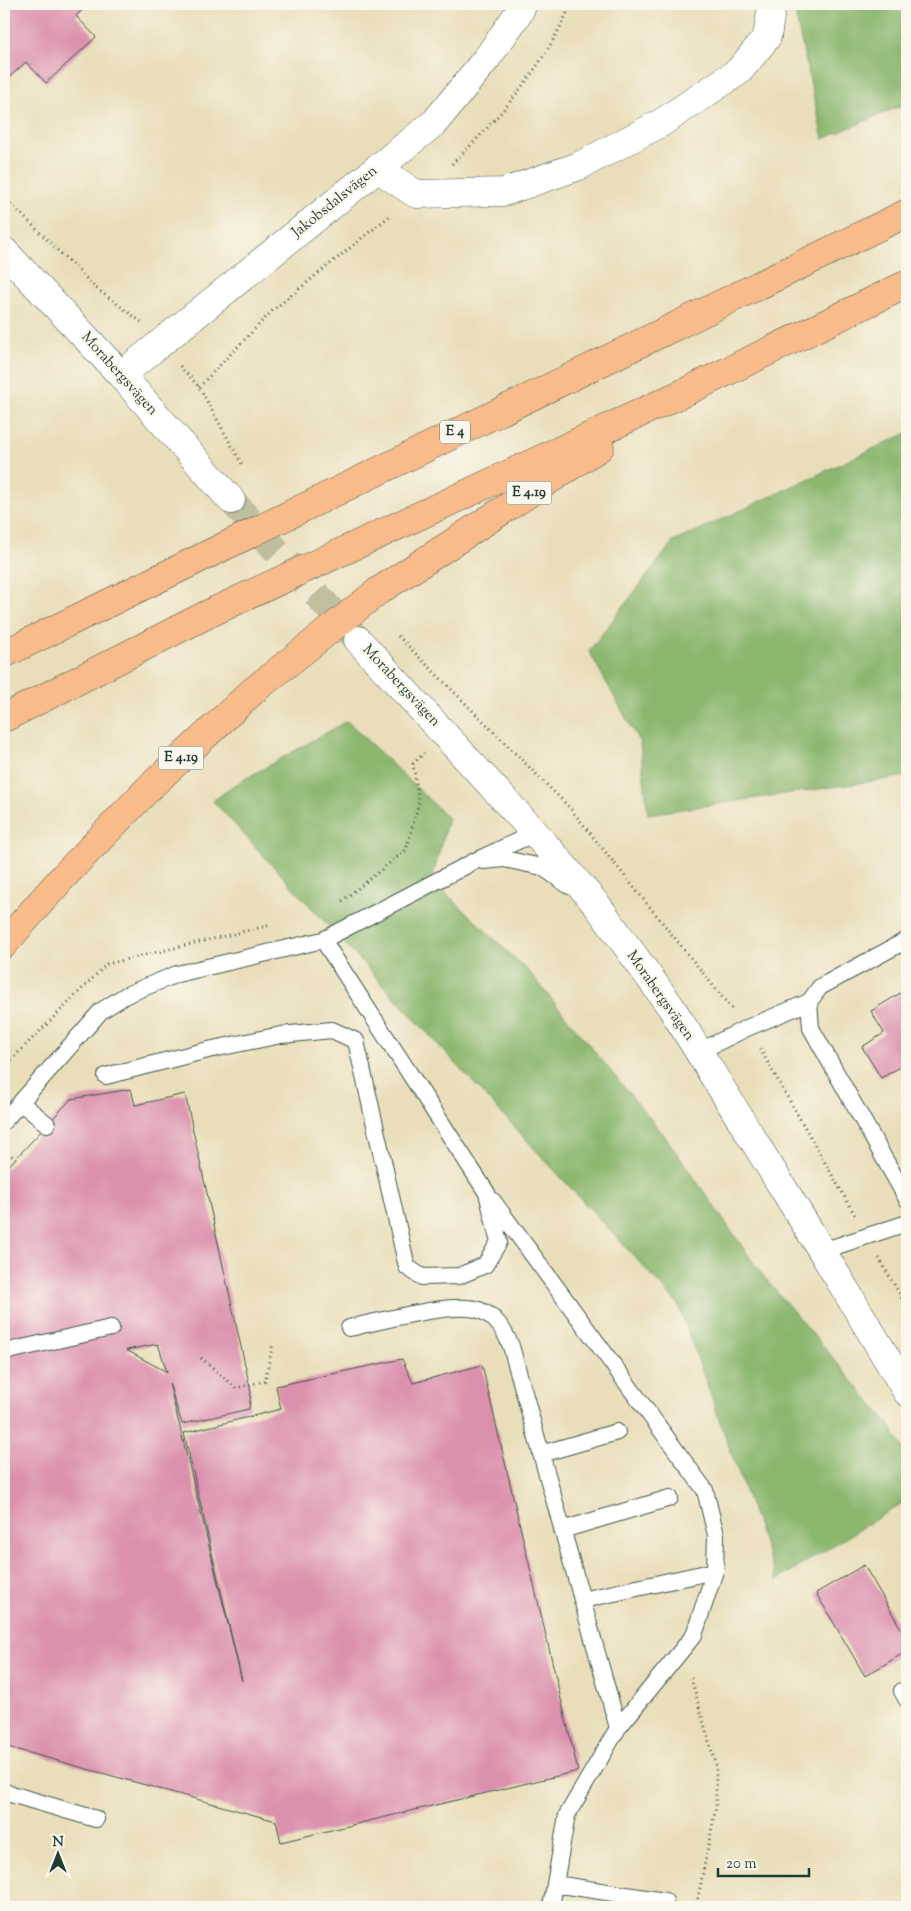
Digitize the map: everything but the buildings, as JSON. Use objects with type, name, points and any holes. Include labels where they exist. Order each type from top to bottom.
[{"type":"highway","name":"E 4","points":[[4,654],[907,213]]},
{"type":"highway","points":[[4,718],[208,614],[680,394],[907,284]]},
{"type":"highway","name":"E 4.19","points":[[4,944],[61,879],[150,787],[253,691],[377,592],[680,394]]},
{"type":"street","name":"Jakobsdalsvägen","points":[[120,375],[435,122],[487,58],[523,4]]},
{"type":"street","points":[[377,168],[416,194],[504,192],[579,166],[661,122],[739,70],[767,37],[772,4]]},
{"type":"street","name":"Morabergsvägen","points":[[4,251],[120,375],[231,500]]},
{"type":"street","name":"Morabergsvägen","points":[[358,640],[535,833],[597,906],[671,1007],[907,1392]]},
{"type":"lane","points":[[4,1121],[101,1011],[126,995],[177,974],[323,940],[473,862],[535,833]]},
{"type":"lane","points":[[473,862],[504,859],[542,867],[597,906]]},
{"type":"lane","points":[[323,940],[487,1193],[705,1490],[716,1536],[715,1571],[694,1635],[618,1728],[567,1815],[551,1907]]},
{"type":"lane","points":[[698,1052],[809,1002],[820,986],[907,940]]},
{"type":"lane","points":[[809,1002],[811,1028],[907,1199]]},
{"type":"lane","points":[[106,1076],[208,1050],[272,1037],[332,1030],[356,1041],[407,1267],[422,1277],[459,1276],[485,1265],[499,1242],[487,1193]]},
{"type":"lane","points":[[21,1103],[47,1124]]},
{"type":"lane","points":[[822,1251],[907,1223]]},
{"type":"lane","points":[[349,1328],[451,1308],[478,1310],[490,1316],[502,1327],[511,1346],[618,1728]]},
{"type":"lane","points":[[4,1352],[111,1328]]},
{"type":"lane","points":[[542,1454],[617,1432]]},
{"type":"lane","points":[[562,1530],[670,1498]]},
{"type":"lane","points":[[582,1600],[715,1571]]},
{"type":"lane","points":[[4,1792],[96,1819]]},
{"type":"lane","points":[[555,1884],[665,1902]]},
{"type":"path","points":[[4,197],[96,288],[138,318],[199,386],[247,473]]},
{"type":"path","points":[[341,902],[406,850],[419,802],[412,764],[445,733],[477,716]]},
{"type":"path","points":[[4,1067],[107,964],[279,923]]},
{"type":"path","points":[[4,1149],[13,1157]]},
{"type":"path","points":[[200,1358],[236,1388],[265,1381],[273,1343]]},
{"type":"path","points":[[694,1635],[690,1674],[716,1766],[716,1807],[696,1907]]},
{"type":"green space","points":[[793,4],[907,4],[907,103],[823,139]]},
{"type":"green space","points":[[907,433],[907,776],[648,814],[640,743],[589,651],[673,542]]},
{"type":"green space","points":[[347,721],[448,818],[432,880],[529,972],[667,1139],[760,1272],[889,1424],[907,1455],[907,1500],[777,1580],[678,1304],[213,801],[231,787]]},
{"type":"tunnel","points":[[231,500],[357,639]]}]
